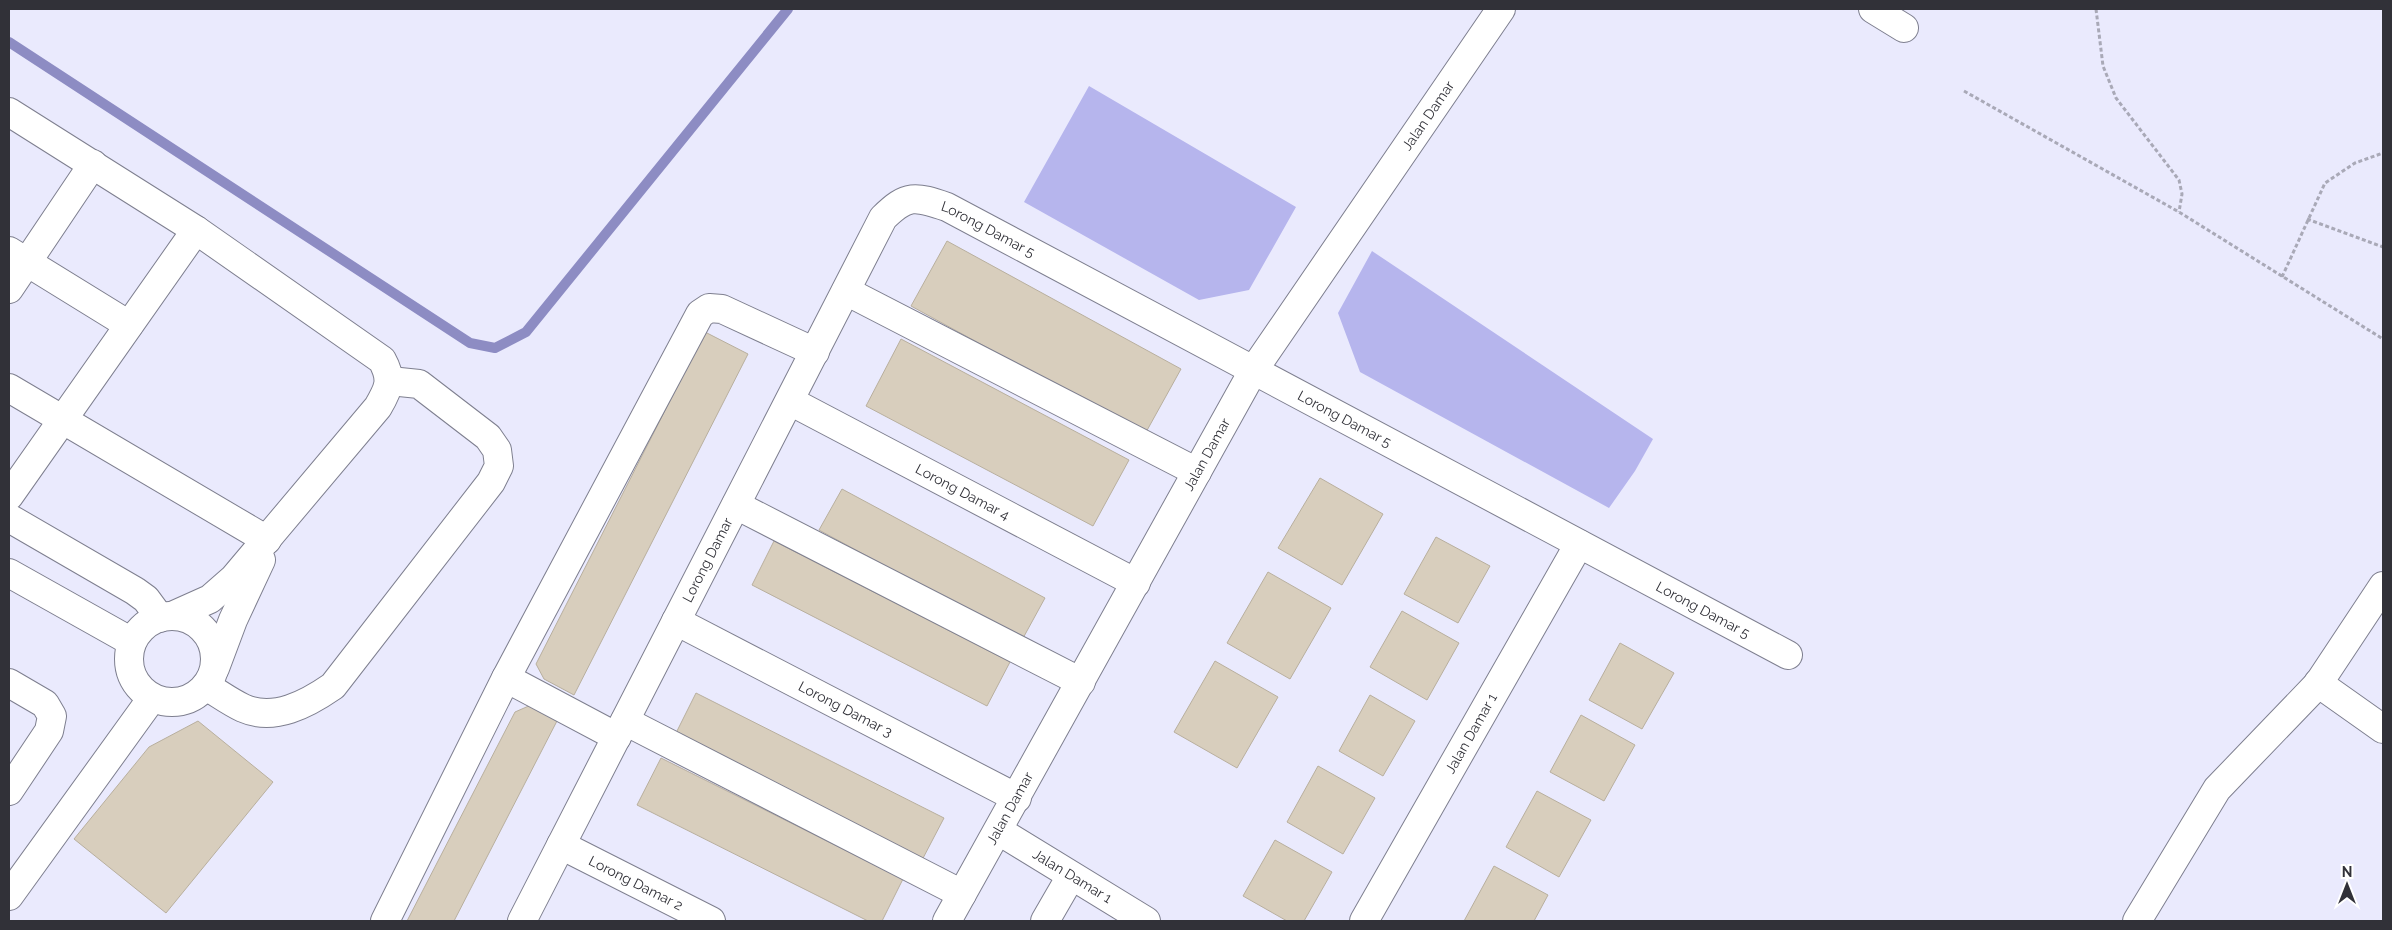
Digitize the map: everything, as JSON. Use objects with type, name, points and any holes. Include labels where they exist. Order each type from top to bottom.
[{"type":"street","name":"Jalan Damar","points":[[947,921],[1253,371],[1501,9]]},
{"type":"street","points":[[1873,9],[1904,28]]},
{"type":"street","points":[[9,112],[196,230],[382,360],[390,381],[378,407],[234,578],[210,599],[143,627],[132,642],[129,655],[130,669],[135,682],[152,698],[170,702],[183,701],[196,696],[210,680],[233,620],[260,564],[267,540]]},
{"type":"street","points":[[9,289],[18,256],[93,164]]},
{"type":"street","name":"Lorong Damar 5","points":[[899,202],[914,199],[947,207],[1788,655]]},
{"type":"street","name":"Lorong Damar","points":[[522,921],[883,218],[899,202]]},
{"type":"street","points":[[9,496],[196,230]]},
{"type":"street","points":[[18,256],[129,325]]},
{"type":"street","points":[[846,291],[1197,472]]},
{"type":"street","points":[[385,921],[506,678],[700,314],[709,308],[722,309],[814,352]]},
{"type":"street","points":[[210,680],[244,709],[262,712],[295,708],[309,702],[333,686],[491,482],[499,466],[497,450],[488,437],[419,384],[390,381]]},
{"type":"street","points":[[9,388],[267,540]]},
{"type":"street","name":"Lorong Damar 4","points":[[790,401],[1136,583]]},
{"type":"street","points":[[736,505],[1081,682]]},
{"type":"street","points":[[9,518],[135,591],[166,617],[184,618],[206,632],[213,644],[215,659],[210,680]]},
{"type":"street","name":"Jalan Damar 1","points":[[1364,921],[1579,544]]},
{"type":"street","points":[[9,573],[132,642]]},
{"type":"street","points":[[2137,921],[2217,789],[2318,683],[2383,586]]},
{"type":"street","name":"Lorong Damar 3","points":[[676,621],[1016,798]]},
{"type":"street","points":[[506,678],[621,729],[962,894]]},
{"type":"street","points":[[9,683],[45,704],[52,716],[49,731],[9,791]]},
{"type":"street","points":[[2318,683],[2383,729]]},
{"type":"street","points":[[9,896],[152,698]]},
{"type":"street","name":"Jalan Damar 1","points":[[998,831],[1146,921]]},
{"type":"street","name":"Lorong Damar 2","points":[[561,845],[711,921]]},
{"type":"street","points":[[1046,921],[1071,876]]},
{"type":"path","points":[[2096,9],[2103,66],[2116,98],[2179,180],[2182,194],[2180,212]]},
{"type":"path","points":[[1964,91],[2180,212],[2383,339]]},
{"type":"path","points":[[2282,277],[2307,219],[2325,184],[2355,163],[2383,152]]},
{"type":"path","points":[[2307,219],[2383,247]]},
{"type":"shaded area","points":[[1089,86],[1296,207],[1249,290],[1199,300],[1024,202]]},
{"type":"shaded area","points":[[1372,251],[1653,439],[1635,471],[1609,508],[1360,372],[1338,313]]},
{"type":"building","points":[[947,241],[1181,369],[1145,434],[911,306]]},
{"type":"building","points":[[705,332],[748,354],[574,695],[544,679],[536,664]]},
{"type":"building","points":[[901,339],[1129,460],[1093,526],[866,406]]},
{"type":"building","points":[[1320,478],[1383,514],[1342,585],[1278,548]]},
{"type":"building","points":[[842,489],[1045,598],[1022,640],[819,530]]},
{"type":"building","points":[[1436,537],[1490,566],[1458,623],[1404,594]]},
{"type":"building","points":[[774,541],[1010,662],[987,706],[752,585]]},
{"type":"building","points":[[1268,572],[1331,608],[1290,679],[1227,643]]},
{"type":"building","points":[[1402,611],[1459,643],[1427,700],[1370,667]]},
{"type":"building","points":[[1620,643],[1674,673],[1642,729],[1589,700]]},
{"type":"building","points":[[1215,661],[1278,697],[1237,768],[1174,732]]},
{"type":"building","points":[[696,693],[944,818],[921,862],[674,737]]},
{"type":"building","points":[[1370,695],[1415,721],[1383,776],[1339,751]]},
{"type":"building","points":[[531,705],[558,719],[454,921],[407,921],[515,712]]},
{"type":"building","points":[[1581,715],[1635,745],[1604,801],[1550,772]]},
{"type":"building","points":[[198,721],[273,782],[166,913],[74,839],[149,747]]},
{"type":"building","points":[[661,758],[903,879],[882,921],[868,921],[637,805]]},
{"type":"building","points":[[1318,766],[1375,798],[1343,854],[1287,822]]},
{"type":"building","points":[[1537,791],[1591,820],[1559,877],[1506,847]]},
{"type":"building","points":[[1275,840],[1332,872],[1304,921],[1287,921],[1243,896]]},
{"type":"building","points":[[1494,866],[1548,895],[1534,921],[1464,921]]},
{"type":"waterway","points":[[9,42],[470,343],[495,348],[526,332],[788,9]]}]
